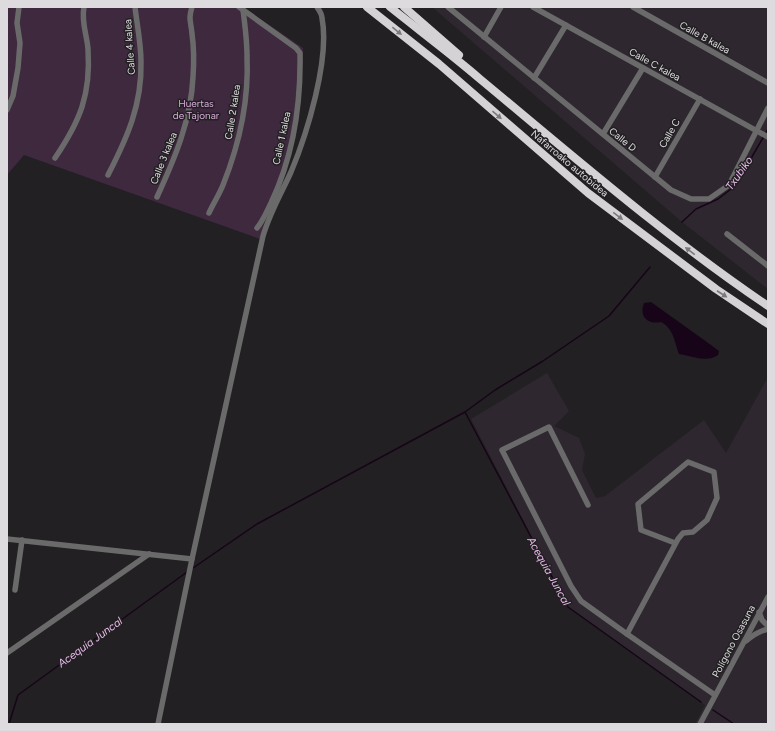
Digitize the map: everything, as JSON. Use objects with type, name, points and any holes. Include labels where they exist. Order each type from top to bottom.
[{"type":"highway","name":"Nafarroako autobidea","points":[[367,7],[439,64],[588,193],[716,289],[768,324]]},
{"type":"highway","points":[[390,7],[479,78]]},
{"type":"highway","points":[[404,7],[461,57],[479,78]]},
{"type":"highway","name":"Nafarroako autobidea","points":[[479,78],[610,188],[686,248],[726,278],[768,306]]},
{"type":"street","points":[[7,110],[13,96],[18,68],[20,43],[17,23],[19,7]]},
{"type":"street","points":[[55,158],[71,133],[80,115],[86,96],[89,60],[88,42],[83,25],[84,7]]},
{"type":"street","name":"Calle 4 kalea","points":[[108,175],[131,128],[137,103],[141,62],[135,7]]},
{"type":"street","name":"Calle 3 kalea","points":[[157,197],[182,139],[190,106],[193,78],[193,54],[192,32],[188,17],[192,7]]},
{"type":"street","points":[[158,724],[192,559],[263,236],[270,212],[294,163],[320,78],[324,36],[322,16],[317,7]]},
{"type":"street","name":"Calle D","points":[[448,7],[671,190],[691,199],[709,199],[729,185],[768,108]]},
{"type":"street","points":[[484,37],[501,7]]},
{"type":"street","name":"Calle C kalea","points":[[533,7],[768,137]]},
{"type":"street","name":"Calle B kalea","points":[[633,7],[768,83]]},
{"type":"street","name":"Calle 1 kalea","points":[[241,8],[296,48],[300,53],[294,127],[288,153],[278,186],[258,228]]},
{"type":"street","name":"Calle 2 kalea","points":[[209,213],[230,166],[242,118],[246,88],[247,56],[241,8]]},
{"type":"street","points":[[534,78],[566,25]]},
{"type":"street","points":[[603,134],[643,68]]},
{"type":"street","name":"Calle C","points":[[655,177],[700,99]]},
{"type":"street","points":[[727,234],[768,266]]},
{"type":"street","name":"Polígono Osasuna","points":[[588,504],[549,427],[502,450],[571,586],[581,601],[715,695]]},
{"type":"street","points":[[627,634],[675,543],[683,533],[693,532],[707,520],[716,498],[714,472],[688,462],[638,504],[641,530],[675,543]]},
{"type":"street","points":[[7,538],[192,559]]},
{"type":"street","points":[[15,590],[22,540]]},
{"type":"street","points":[[7,653],[149,554]]},
{"type":"street","name":"Polígono Osasuna","points":[[700,724],[768,596]]},
{"type":"street","points":[[743,643],[753,635],[768,627],[762,620],[760,612]]},
{"type":"shaded area","points":[[432,7],[768,7],[768,289],[682,222]]},
{"type":"shaded area","points":[[651,302],[719,351],[718,355],[704,359],[679,354],[669,328],[661,322],[656,323],[648,321],[643,316],[644,303]]},
{"type":"shaded area","points":[[547,373],[569,411],[554,426],[579,438],[585,454],[582,470],[596,498],[605,496],[704,420],[726,453],[768,377],[768,724],[695,724],[705,705],[568,607],[471,419]]},
{"type":"green space","name":"Huertas de Tajonar","points":[[7,7],[243,7],[303,48],[301,97],[293,145],[266,216],[260,239],[24,155],[7,175]]},
{"type":"waterway","name":"Txubiko","points":[[682,222],[696,209],[718,199],[731,189],[742,174],[768,129]]},
{"type":"waterway","name":"Acequia Juncal","points":[[193,568],[257,524],[465,412],[495,390],[543,361],[609,316],[650,267]]},
{"type":"waterway","name":"Acequia Juncal","points":[[465,412],[568,607],[701,702]]},
{"type":"waterway","name":"Acequia Juncal","points":[[9,724],[18,695],[187,572]]},
{"type":"waterway","name":"Acequia Juncal","points":[[713,710],[734,724]]}]
